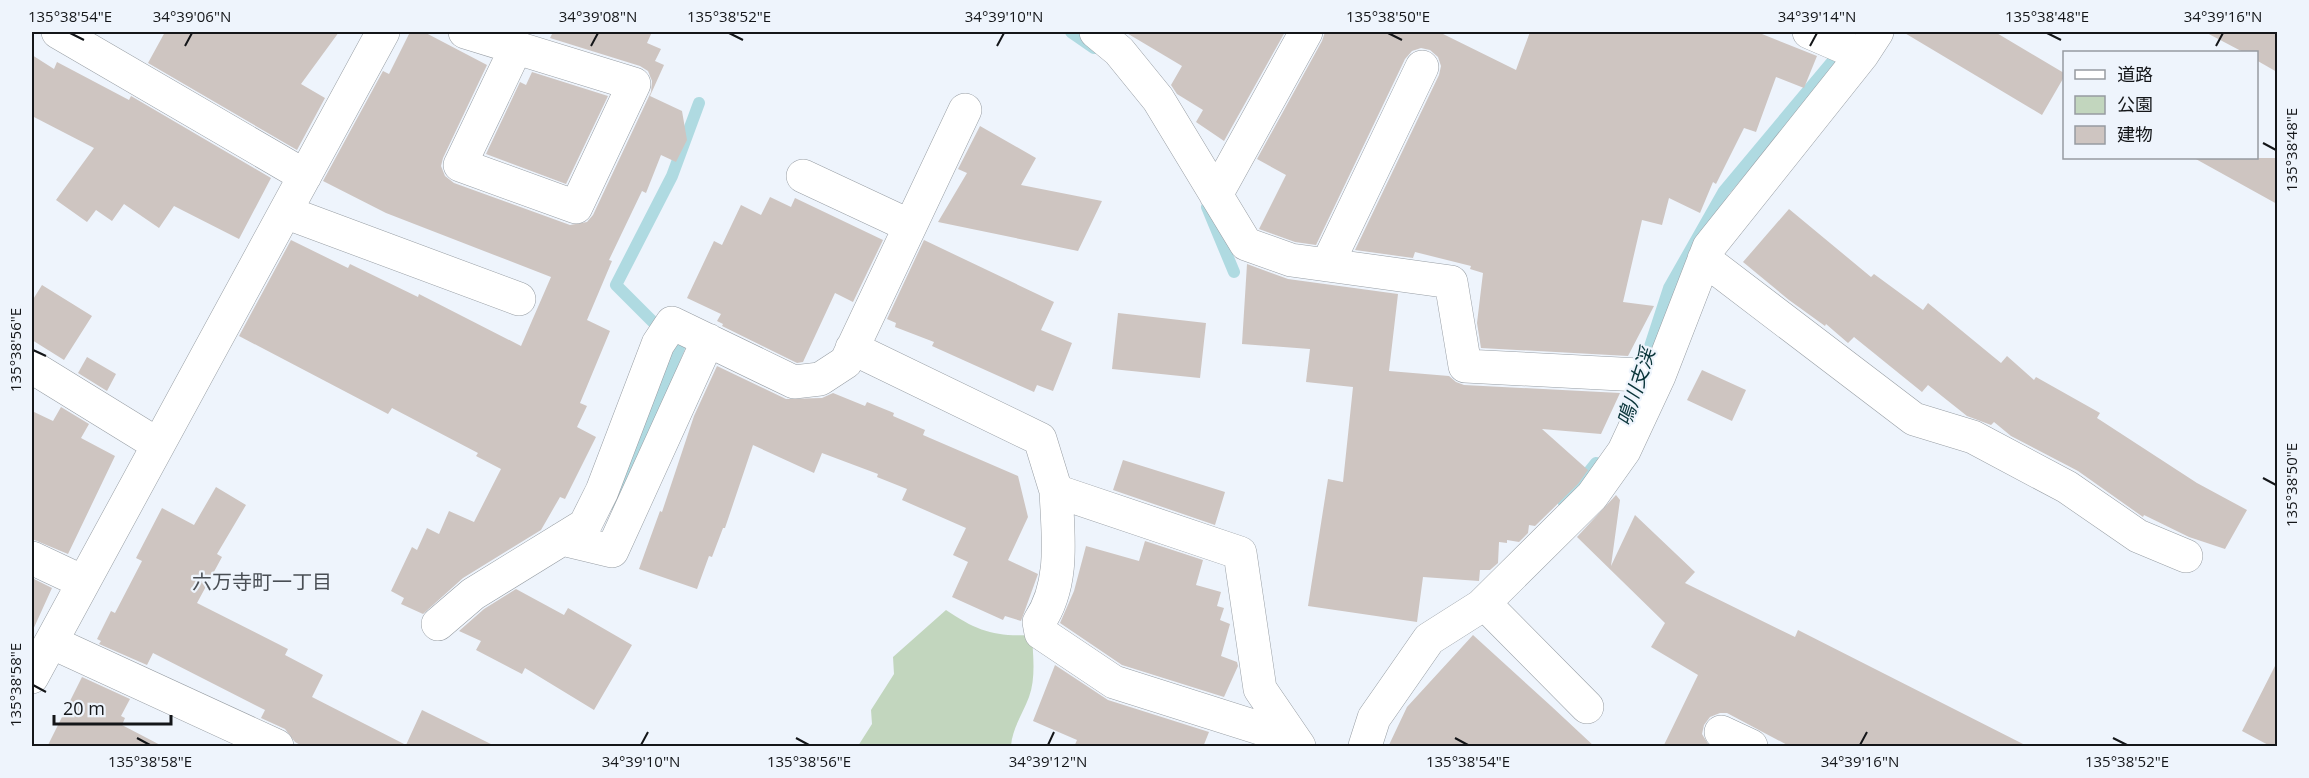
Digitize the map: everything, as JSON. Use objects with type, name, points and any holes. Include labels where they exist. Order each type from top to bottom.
[{"type":"street","points":[[58,32],[305,176]]},
{"type":"street","points":[[32,677],[383,32]]},
{"type":"street","points":[[465,32],[634,84],[576,207],[460,165],[516,48]]},
{"type":"street","points":[[1096,32],[1119,51],[1158,99],[1246,244],[1292,260],[1451,282],[1465,366],[1658,376]]},
{"type":"street","points":[[1216,195],[1306,32]]},
{"type":"street","points":[[1368,739],[1429,639],[1482,604],[1592,496],[1624,451],[1658,376],[1709,247],[1866,47],[1814,33]]},
{"type":"street","points":[[1327,265],[1422,67]]},
{"type":"street","points":[[438,624],[473,594],[585,525],[602,491],[658,344],[672,323],[794,382],[820,380],[846,362],[965,110]]},
{"type":"street","points":[[803,176],[910,226]]},
{"type":"street","points":[[285,212],[519,299]]},
{"type":"street","points":[[1704,259],[1914,419],[1973,437],[2067,487],[2138,536],[2186,556]]},
{"type":"street","points":[[562,539],[612,551],[708,340]]},
{"type":"street","points":[[852,348],[1040,439],[1056,491],[1058,560],[1051,604],[1039,622],[1041,633],[1114,682],[1295,742]]},
{"type":"street","points":[[32,367],[157,444]]},
{"type":"street","points":[[1056,491],[1240,553],[1260,689],[1295,742]]},
{"type":"street","points":[[32,558],[83,582]]},
{"type":"street","points":[[1482,604],[1587,707]]},
{"type":"street","points":[[51,642],[277,747]]},
{"type":"street","points":[[1721,732],[1750,747]]},
{"type":"green space","points":[[946,610],[977,628],[997,634],[1032,635],[1033,682],[1011,746],[858,746],[872,724],[871,710],[894,674],[893,657]]},
{"type":"building","points":[[165,32],[339,32],[301,84],[325,98],[297,150],[148,63]]},
{"type":"building","points":[[410,32],[424,32],[487,65],[443,158],[441,166],[445,176],[454,183],[570,225],[587,222],[593,215],[651,92],[652,81],[648,71],[640,66],[550,38],[553,32],[652,32],[647,43],[661,49],[655,61],[664,65],[650,96],[682,111],[687,140],[676,162],[661,155],[646,193],[642,191],[609,260],[612,261],[587,320],[610,331],[580,403],[587,406],[577,427],[596,437],[565,499],[560,497],[541,530],[463,578],[423,614],[401,604],[404,598],[391,591],[412,547],[417,550],[427,528],[439,534],[449,511],[474,522],[501,469],[476,456],[478,453],[392,408],[388,414],[239,336],[291,240],[348,268],[350,264],[418,297],[419,294],[521,346],[551,277],[386,213],[323,181],[383,71],[389,74]]},
{"type":"building","points":[[1125,32],[1285,32],[1224,141],[1196,122],[1203,110],[1177,94],[1171,85],[1182,66]]},
{"type":"building","points":[[1325,32],[1439,32],[1516,70],[1530,32],[1757,32],[1817,56],[1804,88],[1776,77],[1756,132],[1744,128],[1716,184],[1713,182],[1700,213],[1669,198],[1662,225],[1642,220],[1623,302],[1654,306],[1628,356],[1481,348],[1477,323],[1483,273],[1470,269],[1471,266],[1415,252],[1413,258],[1355,250],[1439,75],[1441,66],[1438,57],[1430,50],[1421,48],[1412,51],[1405,59],[1316,245],[1295,242],[1259,229],[1286,175],[1257,159]]},
{"type":"building","points":[[1903,32],[1995,32],[2063,72],[2063,79],[2042,115]]},
{"type":"building","points":[[2205,32],[2277,32],[2277,72],[2258,61],[2258,51],[2241,51]]},
{"type":"building","points":[[32,55],[54,69],[57,62],[129,100],[131,96],[271,178],[239,239],[174,206],[159,228],[124,204],[112,221],[96,210],[87,222],[56,200],[94,148],[32,116]]},
{"type":"building","points":[[532,72],[608,96],[566,184],[486,154],[520,82],[526,85]]},
{"type":"building","points":[[980,126],[1036,158],[1021,185],[1102,201],[1078,251],[938,222],[967,173],[958,169]]},
{"type":"building","points":[[2277,158],[2277,204],[2196,159]]},
{"type":"building","points":[[770,197],[791,207],[795,198],[883,240],[853,302],[835,293],[803,362],[797,363],[722,326],[723,324],[717,321],[721,314],[687,298],[714,241],[722,245],[741,205],[761,215]]},
{"type":"building","points":[[1789,209],[1871,277],[1874,274],[1923,310],[1928,303],[2001,363],[2007,356],[2034,380],[2036,377],[2100,413],[2097,418],[2197,483],[2247,510],[2225,549],[2189,537],[2144,515],[2143,517],[2078,471],[2011,436],[1994,422],[1991,425],[1967,416],[1928,385],[1922,392],[1854,337],[1848,343],[1826,324],[1825,326],[1789,300],[1743,262]]},
{"type":"building","points":[[924,240],[1054,302],[1041,330],[1072,343],[1053,391],[1037,385],[1034,392],[932,346],[934,342],[895,327],[896,323],[887,319]]},
{"type":"building","points":[[1247,264],[1288,279],[1398,294],[1389,371],[1449,376],[1464,385],[1620,393],[1601,434],[1542,429],[1588,470],[1578,484],[1535,526],[1529,525],[1528,533],[1519,542],[1507,540],[1507,543],[1499,542],[1498,563],[1490,570],[1480,570],[1479,581],[1423,577],[1417,622],[1308,606],[1328,479],[1343,482],[1353,387],[1306,382],[1310,349],[1242,344]]},
{"type":"building","points":[[42,285],[92,316],[64,360],[32,340],[32,301]]},
{"type":"building","points":[[1118,313],[1206,323],[1200,378],[1112,369]]},
{"type":"building","points":[[87,357],[116,374],[107,391],[78,373]]},
{"type":"building","points":[[717,366],[786,399],[822,398],[833,393],[865,406],[867,402],[894,413],[893,416],[925,430],[923,435],[1018,476],[1028,517],[1008,560],[1038,574],[1021,621],[1005,616],[1003,620],[952,597],[968,562],[953,555],[966,528],[902,500],[907,489],[877,477],[878,474],[822,453],[814,473],[753,445],[725,528],[723,528],[712,557],[709,556],[697,589],[639,569],[660,511],[662,512],[694,416]]},
{"type":"building","points":[[1702,370],[1746,390],[1732,421],[1687,400]]},
{"type":"building","points":[[61,407],[89,424],[81,438],[115,456],[68,554],[32,539],[32,411],[53,421]]},
{"type":"building","points":[[1123,460],[1225,492],[1215,525],[1113,490]]},
{"type":"building","points":[[216,487],[246,505],[217,554],[222,557],[197,603],[288,649],[285,655],[323,675],[312,697],[406,745],[422,710],[497,747],[304,747],[295,742],[285,729],[261,718],[265,710],[153,653],[147,665],[99,644],[101,641],[97,639],[111,611],[115,613],[142,561],[136,558],[162,508],[194,525]]},
{"type":"building","points":[[1616,495],[1620,500],[1611,566],[1635,515],[1695,572],[1685,583],[1795,637],[1798,630],[2029,747],[1791,747],[1727,713],[1720,713],[1710,717],[1704,725],[1702,734],[1710,747],[1663,747],[1698,675],[1651,647],[1665,623],[1577,537]]},
{"type":"building","points":[[1145,541],[1203,560],[1196,585],[1221,592],[1217,606],[1224,608],[1220,620],[1230,624],[1221,656],[1237,662],[1238,666],[1224,697],[1122,665],[1060,623],[1074,591],[1086,546],[1139,561]]},
{"type":"building","points":[[32,578],[52,588],[32,632]]},
{"type":"building","points":[[516,589],[564,615],[568,608],[632,645],[594,710],[525,668],[522,674],[476,650],[481,641],[459,631],[484,609]]},
{"type":"building","points":[[1473,635],[1595,747],[1388,747],[1407,707]]},
{"type":"building","points":[[2277,662],[2277,747],[2272,747],[2242,731]]},
{"type":"building","points":[[1055,665],[1108,700],[1209,732],[1203,747],[1074,747],[1077,740],[1033,721]]},
{"type":"building","points":[[82,677],[130,699],[121,716],[125,718],[122,725],[164,747],[47,747]]},
{"type":"waterway","points":[[1071,32],[1094,48]]},
{"type":"waterway","name":"鳴川支渓","points":[[1641,374],[1669,288],[1724,191],[1836,57],[1850,32]]},
{"type":"waterway","points":[[614,504],[679,348],[616,285],[672,176],[699,103]]},
{"type":"waterway","points":[[1207,207],[1234,272]]},
{"type":"waterway","name":"鳴川支渓","points":[[1564,503],[1596,463]]},
{"type":"district","name":"六万寺町一丁目","points":[[262,582]]}]
